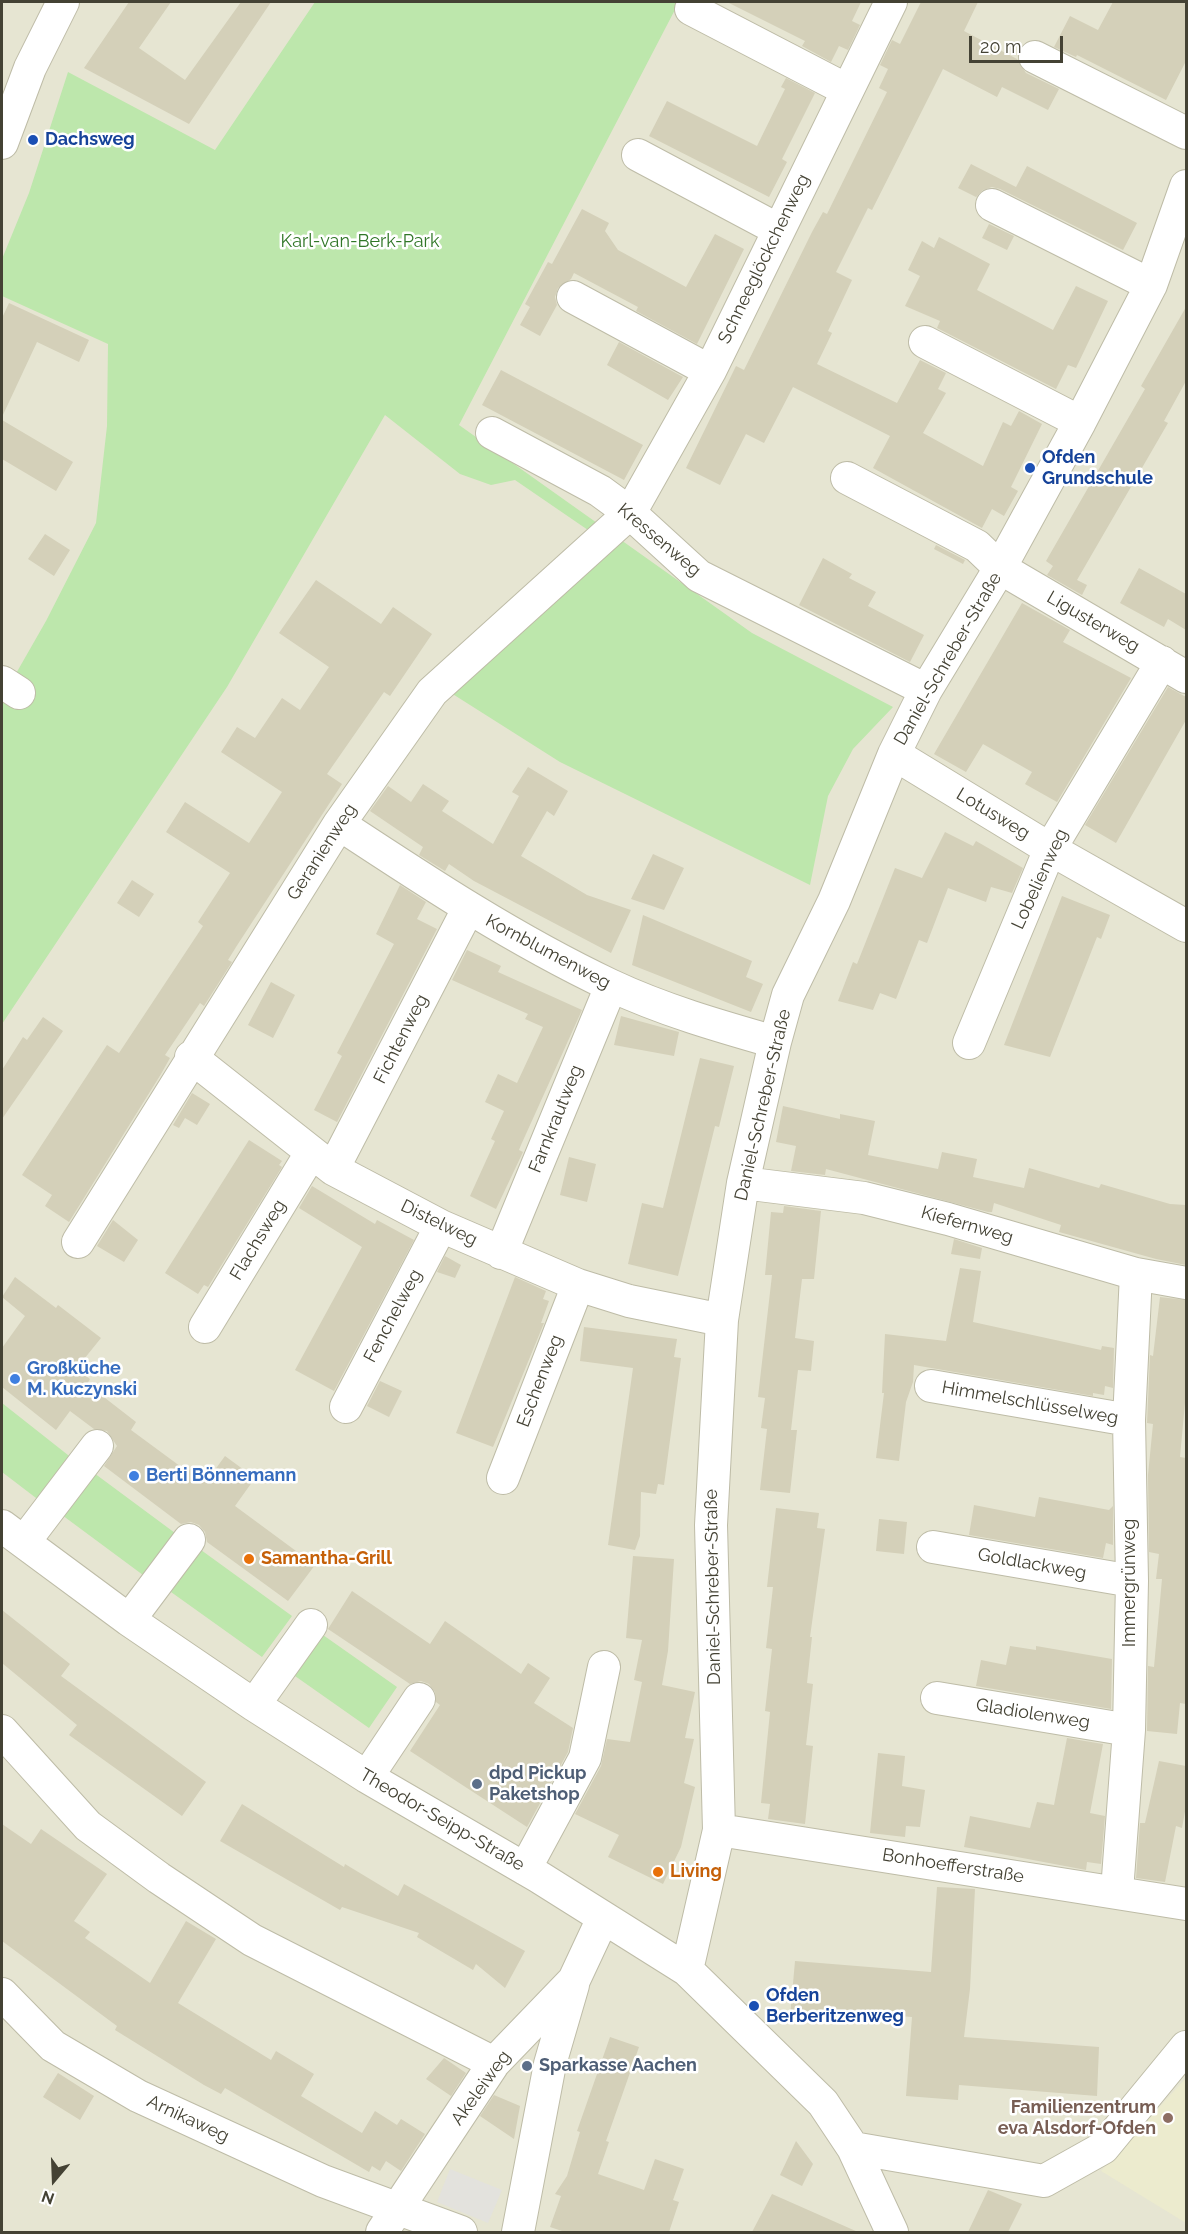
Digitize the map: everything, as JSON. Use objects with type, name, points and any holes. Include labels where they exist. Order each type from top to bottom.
[{"type":"street","points":[[2,143],[11,89],[30,68],[63,2]]},
{"type":"street","name":"Schneeglöckchenweg","points":[[630,513],[710,371],[777,229],[891,2]]},
{"type":"street","points":[[691,9],[847,90]]},
{"type":"street","points":[[1035,57],[1186,133]]},
{"type":"street","points":[[638,155],[777,229]]},
{"type":"street","name":"Daniel-Schreber-Straße","points":[[687,1970],[719,1830],[711,1525],[722,1320],[743,1183],[788,995],[834,901],[894,754],[926,690],[1000,568],[1080,422],[1151,285],[1186,186]]},
{"type":"street","points":[[992,205],[1151,285]]},
{"type":"street","points":[[573,297],[710,371]]},
{"type":"street","points":[[926,342],[1080,422]]},
{"type":"street","name":"Kressenweg","points":[[492,433],[600,491],[630,513],[699,576],[926,690]]},
{"type":"street","name":"Ligusterweg","points":[[847,478],[977,546],[1000,568],[1174,669]]},
{"type":"street","name":"Geranienweg","points":[[78,1242],[191,1057],[339,824],[432,692],[630,513]]},
{"type":"street","name":"Lobelienweg","points":[[969,1043],[1050,849],[1174,669]]},
{"type":"street","name":"Lotusweg","points":[[894,754],[1050,849],[1186,926]]},
{"type":"street","name":"Kornblumenweg","points":[[339,824],[468,909],[611,986],[684,1015],[775,1042]]},
{"type":"street","name":"Fichtenweg","points":[[322,1161],[468,909]]},
{"type":"street","name":"Farnkrautweg","points":[[501,1253],[611,986]]},
{"type":"street","name":"Distelweg","points":[[191,1057],[322,1161],[441,1226],[578,1285],[629,1301],[722,1320]]},
{"type":"street","name":"Flachsweg","points":[[205,1327],[322,1161]]},
{"type":"street","name":"Kiefernweg","points":[[743,1183],[864,1198],[948,1219],[1136,1274],[1186,1283]]},
{"type":"street","name":"Fenchelweg","points":[[346,1407],[441,1226]]},
{"type":"street","name":"Immergrünweg","points":[[1117,1891],[1129,1730],[1132,1581],[1129,1420],[1136,1274]]},
{"type":"street","name":"Eschenweg","points":[[503,1478],[578,1285]]},
{"type":"street","name":"Himmelschlüsselweg","points":[[932,1386],[1129,1420]]},
{"type":"street","points":[[13,1534],[97,1446]]},
{"type":"street","name":"Theodor-Seipp-Straße","points":[[13,1534],[129,1620],[254,1705],[367,1777],[525,1869],[687,1970],[823,2103],[853,2148],[892,2232]]},
{"type":"street","points":[[129,1620],[189,1540]]},
{"type":"street","name":"Goldlackweg","points":[[933,1546],[1132,1581]]},
{"type":"street","points":[[254,1705],[311,1625]]},
{"type":"street","points":[[525,1869],[585,1758],[604,1667]]},
{"type":"street","name":"Gladiolenweg","points":[[937,1698],[1129,1730]]},
{"type":"street","points":[[367,1777],[419,1699]]},
{"type":"street","points":[[2,1731],[88,1826],[159,1878],[252,1940],[494,2063]]},
{"type":"street","name":"Bonhoefferstraße","points":[[719,1830],[1117,1891],[1186,1904]]},
{"type":"street","name":"Akeleiweg","points":[[389,2221],[494,2063],[574,1980],[603,1918]]},
{"type":"street","points":[[518,2232],[550,2064],[574,1980]]},
{"type":"street","name":"Arnikaweg","points":[[2,1994],[53,2046],[138,2096],[322,2181],[389,2221],[461,2232]]},
{"type":"street","points":[[853,2148],[1044,2181],[1103,2148],[1186,2047]]},
{"type":"shaded area","points":[[2,2],[1186,2],[1186,2232],[2,2232]]},
{"type":"shaded area","name":"Familienzentrum eva Alsdorf-Ofden","points":[[1186,2078],[1186,2223],[1101,2171]]},
{"type":"shaded area","points":[[450,2169],[502,2190],[488,2223],[437,2202]]},
{"type":"green space","name":"Karl-van-Berk-Park","points":[[315,2],[679,2],[459,425],[752,633],[893,707],[853,749],[828,796],[810,885],[560,762],[440,686],[604,541],[515,480],[491,485],[460,474],[385,415],[227,687],[2,1024],[2,693],[10,684],[46,621],[96,523],[107,426],[108,344],[2,296],[2,259],[29,193],[68,72],[215,150]]},
{"type":"green space","points":[[2,1403],[73,1459],[40,1501],[2,1472]]},
{"type":"green space","points":[[94,1473],[175,1533],[143,1575],[62,1515]]},
{"type":"green space","points":[[201,1550],[292,1616],[262,1657],[171,1592]]},
{"type":"green space","points":[[323,1635],[397,1687],[369,1728],[295,1676]]},
{"type":"building","points":[[129,2],[171,2],[139,48],[185,80],[241,2],[271,2],[189,124],[84,68]]},
{"type":"building","points":[[727,2],[861,2],[852,21],[860,25],[848,50],[839,46],[831,62],[802,46],[805,41]]},
{"type":"building","points":[[921,2],[978,2],[964,31],[1017,59],[1026,73],[1059,89],[1048,110],[1002,87],[997,97],[943,69],[872,210],[868,208],[836,272],[852,280],[828,331],[832,333],[817,364],[897,403],[920,360],[946,373],[938,389],[946,393],[923,433],[983,466],[1003,422],[1011,426],[1019,411],[1042,424],[1011,487],[1018,491],[1004,516],[992,509],[982,528],[873,468],[890,436],[793,387],[764,443],[746,434],[720,485],[686,468],[736,366],[744,370],[812,232],[823,212],[827,214],[887,92],[879,88],[888,69],[880,65],[892,40],[900,44]]},
{"type":"building","points":[[1113,2],[1186,2],[1186,61],[1166,100],[1077,55],[1076,57],[1054,47],[1070,16],[1098,30]]},
{"type":"building","points":[[786,78],[815,93],[782,159],[787,162],[769,197],[649,136],[667,101],[757,146],[785,89],[781,87]]},
{"type":"building","points":[[971,164],[1016,187],[1027,166],[1137,223],[1123,250],[1000,189],[992,187],[983,190],[976,197],[958,188]]},
{"type":"building","points":[[582,209],[609,223],[605,231],[618,250],[686,287],[715,234],[744,249],[697,344],[636,311],[638,307],[574,273],[571,279],[558,288],[555,297],[557,305],[540,336],[520,325],[530,307],[525,304],[548,262],[552,264]]},
{"type":"building","points":[[989,224],[1014,236],[1007,250],[982,238]]},
{"type":"building","points":[[939,237],[990,264],[977,290],[1053,330],[1076,286],[1108,301],[1076,368],[1068,365],[1056,389],[937,328],[940,321],[905,306],[920,276],[908,270],[922,241],[934,248]]},
{"type":"building","points":[[9,303],[89,340],[79,362],[37,342],[2,417],[2,318]]},
{"type":"building","points":[[1186,307],[1186,381],[1164,421],[1168,423],[1077,580],[1087,585],[1082,595],[1047,575],[1053,566],[1046,561],[1145,389],[1141,386]]},
{"type":"building","points":[[619,342],[683,377],[668,400],[607,365]]},
{"type":"building","points":[[501,370],[643,445],[624,480],[482,405]]},
{"type":"building","points":[[2,420],[73,462],[56,491],[2,459]]},
{"type":"building","points":[[45,534],[70,550],[54,576],[28,559]]},
{"type":"building","points":[[936,545],[965,560],[963,564],[934,549]]},
{"type":"building","points":[[823,558],[852,574],[849,578],[876,592],[868,606],[924,635],[910,662],[799,605]]},
{"type":"building","points":[[1139,568],[1186,594],[1186,630],[1168,619],[1164,627],[1120,603]]},
{"type":"building","points":[[316,580],[381,624],[393,607],[432,634],[390,696],[384,692],[327,774],[342,784],[236,947],[228,960],[232,962],[204,1006],[200,1003],[165,1055],[170,1058],[161,1074],[69,1222],[45,1206],[52,1195],[22,1175],[107,1045],[119,1053],[203,926],[198,922],[230,873],[166,832],[185,802],[249,843],[282,792],[221,752],[237,727],[255,738],[282,698],[300,710],[329,667],[279,633]]},
{"type":"building","points":[[1022,603],[1070,630],[1063,642],[1131,678],[1057,802],[1025,784],[1032,772],[983,744],[966,772],[934,754]]},
{"type":"building","points":[[1168,687],[1186,697],[1186,720],[1116,843],[1085,825]]},
{"type":"building","points":[[528,767],[568,791],[554,816],[547,811],[521,856],[587,895],[631,910],[611,953],[474,881],[449,864],[445,871],[419,855],[423,847],[370,811],[388,786],[411,802],[423,784],[449,801],[442,811],[493,844],[519,796],[512,792]]},
{"type":"building","points":[[945,832],[973,846],[976,841],[1023,868],[1012,893],[991,887],[986,902],[948,888],[927,943],[919,940],[896,999],[880,993],[873,1010],[838,1001],[853,962],[857,964],[895,868],[922,878]]},
{"type":"building","points":[[653,854],[684,868],[664,910],[631,899]]},
{"type":"building","points":[[132,880],[154,894],[139,917],[117,903]]},
{"type":"building","points":[[400,885],[426,902],[417,919],[437,929],[337,1122],[314,1110],[342,1056],[337,1053],[394,944],[376,934]]},
{"type":"building","points":[[1062,896],[1110,915],[1101,939],[1097,937],[1050,1057],[1004,1045]]},
{"type":"building","points":[[643,915],[752,961],[746,977],[763,984],[751,1012],[632,965]]},
{"type":"building","points":[[467,950],[501,966],[498,972],[582,1010],[521,1145],[519,1150],[523,1152],[496,1209],[470,1196],[495,1141],[491,1139],[504,1111],[485,1102],[498,1074],[517,1083],[543,1027],[525,1019],[528,1014],[452,980]]},
{"type":"building","points":[[271,982],[295,995],[273,1038],[248,1025]]},
{"type":"building","points":[[621,1016],[679,1032],[674,1056],[614,1045]]},
{"type":"building","points":[[43,1017],[63,1031],[2,1119],[2,1070],[23,1037],[27,1040]]},
{"type":"building","points":[[700,1058],[734,1066],[719,1127],[715,1126],[678,1276],[628,1264],[642,1203],[663,1208]]},
{"type":"building","points":[[192,1093],[210,1104],[197,1125],[185,1118],[179,1128],[173,1125]]},
{"type":"building","points":[[783,1106],[840,1119],[840,1114],[875,1121],[868,1155],[938,1169],[942,1152],[977,1159],[973,1177],[1024,1188],[1029,1168],[1099,1188],[1101,1184],[1170,1204],[1186,1205],[1186,1265],[1059,1232],[1061,1225],[994,1203],[992,1212],[988,1212],[826,1169],[825,1175],[791,1171],[796,1146],[776,1142]]},
{"type":"building","points":[[249,1140],[282,1161],[279,1165],[282,1167],[208,1287],[204,1285],[198,1294],[165,1273]]},
{"type":"building","points":[[569,1157],[596,1164],[587,1202],[560,1195]]},
{"type":"building","points":[[312,1186],[375,1224],[377,1220],[414,1240],[334,1391],[295,1370],[362,1247],[299,1208]]},
{"type":"building","points":[[784,1206],[821,1211],[814,1279],[802,1279],[795,1338],[814,1341],[811,1371],[798,1370],[791,1430],[797,1430],[790,1493],[760,1490],[767,1429],[761,1428],[765,1398],[758,1397],[772,1275],[765,1275],[771,1212],[783,1213]]},
{"type":"building","points":[[113,1220],[138,1240],[124,1262],[97,1246]]},
{"type":"building","points":[[954,1239],[982,1248],[980,1259],[951,1254]]},
{"type":"building","points":[[445,1256],[461,1265],[455,1278],[437,1272]]},
{"type":"building","points":[[960,1268],[981,1271],[973,1322],[1101,1350],[1102,1346],[1114,1348],[1113,1388],[1105,1386],[1104,1395],[1093,1393],[1093,1396],[914,1365],[913,1382],[906,1402],[899,1461],[876,1458],[884,1393],[882,1393],[885,1334],[946,1341]]},
{"type":"building","points":[[15,1277],[56,1308],[58,1305],[101,1338],[76,1369],[90,1379],[87,1384],[136,1422],[131,1430],[188,1472],[193,1466],[209,1478],[225,1456],[255,1478],[235,1506],[315,1565],[288,1601],[207,1542],[205,1532],[199,1525],[191,1522],[181,1524],[104,1466],[117,1446],[107,1431],[94,1429],[70,1411],[56,1430],[2,1387],[2,1348],[25,1316],[2,1297]]},
{"type":"building","points":[[515,1277],[546,1291],[543,1299],[549,1301],[541,1323],[544,1323],[493,1447],[456,1433]]},
{"type":"building","points":[[1160,1297],[1186,1300],[1186,1392],[1180,1457],[1186,1458],[1186,1704],[1180,1703],[1177,1734],[1147,1731],[1148,1666],[1154,1667],[1162,1579],[1156,1579],[1159,1554],[1149,1552],[1148,1475],[1153,1424],[1147,1423],[1150,1355],[1153,1356]]},
{"type":"building","points":[[584,1327],[677,1339],[674,1357],[681,1358],[664,1485],[658,1484],[656,1494],[641,1492],[640,1536],[635,1550],[608,1545],[633,1368],[580,1361]]},
{"type":"building","points":[[380,1381],[402,1391],[389,1417],[367,1406]]},
{"type":"building","points":[[1039,1497],[1109,1510],[1113,1506],[1113,1545],[1106,1543],[1103,1558],[969,1535],[974,1505],[1035,1517]]},
{"type":"building","points":[[776,1508],[819,1513],[817,1528],[825,1529],[810,1637],[812,1637],[807,1683],[813,1684],[806,1745],[813,1746],[805,1824],[768,1819],[770,1804],[761,1803],[770,1712],[765,1711],[772,1649],[766,1648],[773,1587],[767,1587]]},
{"type":"building","points":[[879,1519],[907,1522],[904,1554],[876,1551]]},
{"type":"building","points":[[633,1556],[674,1559],[668,1651],[662,1685],[695,1692],[685,1738],[694,1739],[684,1783],[695,1787],[681,1847],[663,1884],[608,1857],[619,1835],[575,1814],[601,1766],[607,1739],[630,1742],[642,1682],[634,1680],[642,1640],[626,1638]]},
{"type":"building","points":[[352,1591],[430,1644],[445,1621],[521,1674],[528,1663],[550,1678],[534,1703],[573,1728],[568,1752],[527,1827],[410,1751],[440,1705],[436,1702],[435,1692],[429,1684],[421,1681],[410,1684],[328,1629]]},
{"type":"building","points":[[2,1610],[70,1664],[61,1676],[206,1782],[182,1816],[69,1735],[77,1725],[2,1663]]},
{"type":"building","points":[[1010,1646],[1036,1650],[1036,1646],[1112,1659],[1111,1709],[976,1686],[981,1660],[1006,1665]]},
{"type":"building","points":[[1067,1738],[1103,1744],[1090,1813],[1105,1816],[1101,1864],[1087,1862],[1086,1870],[964,1847],[970,1816],[1030,1828],[1037,1802],[1054,1805]]},
{"type":"building","points":[[878,1753],[905,1756],[902,1786],[925,1790],[920,1827],[906,1826],[905,1837],[870,1833]]},
{"type":"building","points":[[1159,1761],[1186,1766],[1186,1806],[1182,1828],[1176,1826],[1165,1882],[1136,1878],[1140,1823],[1145,1823]]},
{"type":"building","points":[[242,1804],[344,1867],[345,1864],[398,1896],[404,1884],[525,1951],[505,1988],[476,1964],[473,1970],[417,1937],[419,1933],[342,1907],[340,1910],[220,1841]]},
{"type":"building","points":[[2,1824],[31,1844],[41,1829],[107,1874],[74,1921],[90,1932],[85,1938],[150,1983],[186,1921],[216,1939],[178,2003],[271,2060],[276,2051],[314,2074],[301,2096],[362,2133],[375,2111],[397,2125],[401,2119],[425,2134],[401,2171],[386,2161],[380,2171],[372,2166],[369,2172],[225,2088],[221,2094],[204,2085],[115,2030],[117,2026],[2,1941]]},
{"type":"building","points":[[937,1887],[975,1889],[970,1989],[964,2037],[1099,2047],[1097,2096],[959,2085],[958,2100],[906,2096],[912,2017],[833,2011],[832,2020],[790,2017],[795,1961],[931,1972]]},
{"type":"building","points":[[610,2037],[639,2047],[606,2141],[609,2142],[598,2174],[644,2190],[655,2159],[684,2169],[673,2200],[679,2202],[669,2232],[565,2232],[550,2227],[561,2196],[555,2194],[567,2176],[580,2132],[577,2131]]},
{"type":"building","points":[[444,2058],[466,2073],[451,2096],[426,2079]]},
{"type":"building","points":[[58,2073],[94,2096],[80,2120],[43,2097]]},
{"type":"building","points":[[494,2095],[520,2106],[514,2139],[480,2116]]},
{"type":"building","points":[[796,2141],[813,2164],[802,2186],[780,2175]]},
{"type":"building","points":[[988,2190],[1022,2204],[1008,2232],[968,2232]]},
{"type":"building","points":[[772,2194],[858,2232],[752,2232]]},
{"type":"place","name":"Dachsweg","points":[[33,140]]},
{"type":"place","name":"Ofden Grundschule","points":[[1030,468]]},
{"type":"place","name":"Großküche M. Kuczynski","points":[[15,1379]]},
{"type":"place","name":"Berti Bönnemann","points":[[134,1476]]},
{"type":"place","name":"Samantha-Grill","points":[[249,1559]]},
{"type":"place","name":"dpd Pickup Paketshop","points":[[477,1784]]},
{"type":"place","name":"Living","points":[[658,1872]]},
{"type":"place","name":"Ofden Berberitzenweg","points":[[754,2006]]},
{"type":"place","name":"Sparkasse Aachen","points":[[527,2066]]},
{"type":"place","name":"Familienzentrum eva Alsdorf-Ofden","points":[[1168,2118]]}]
